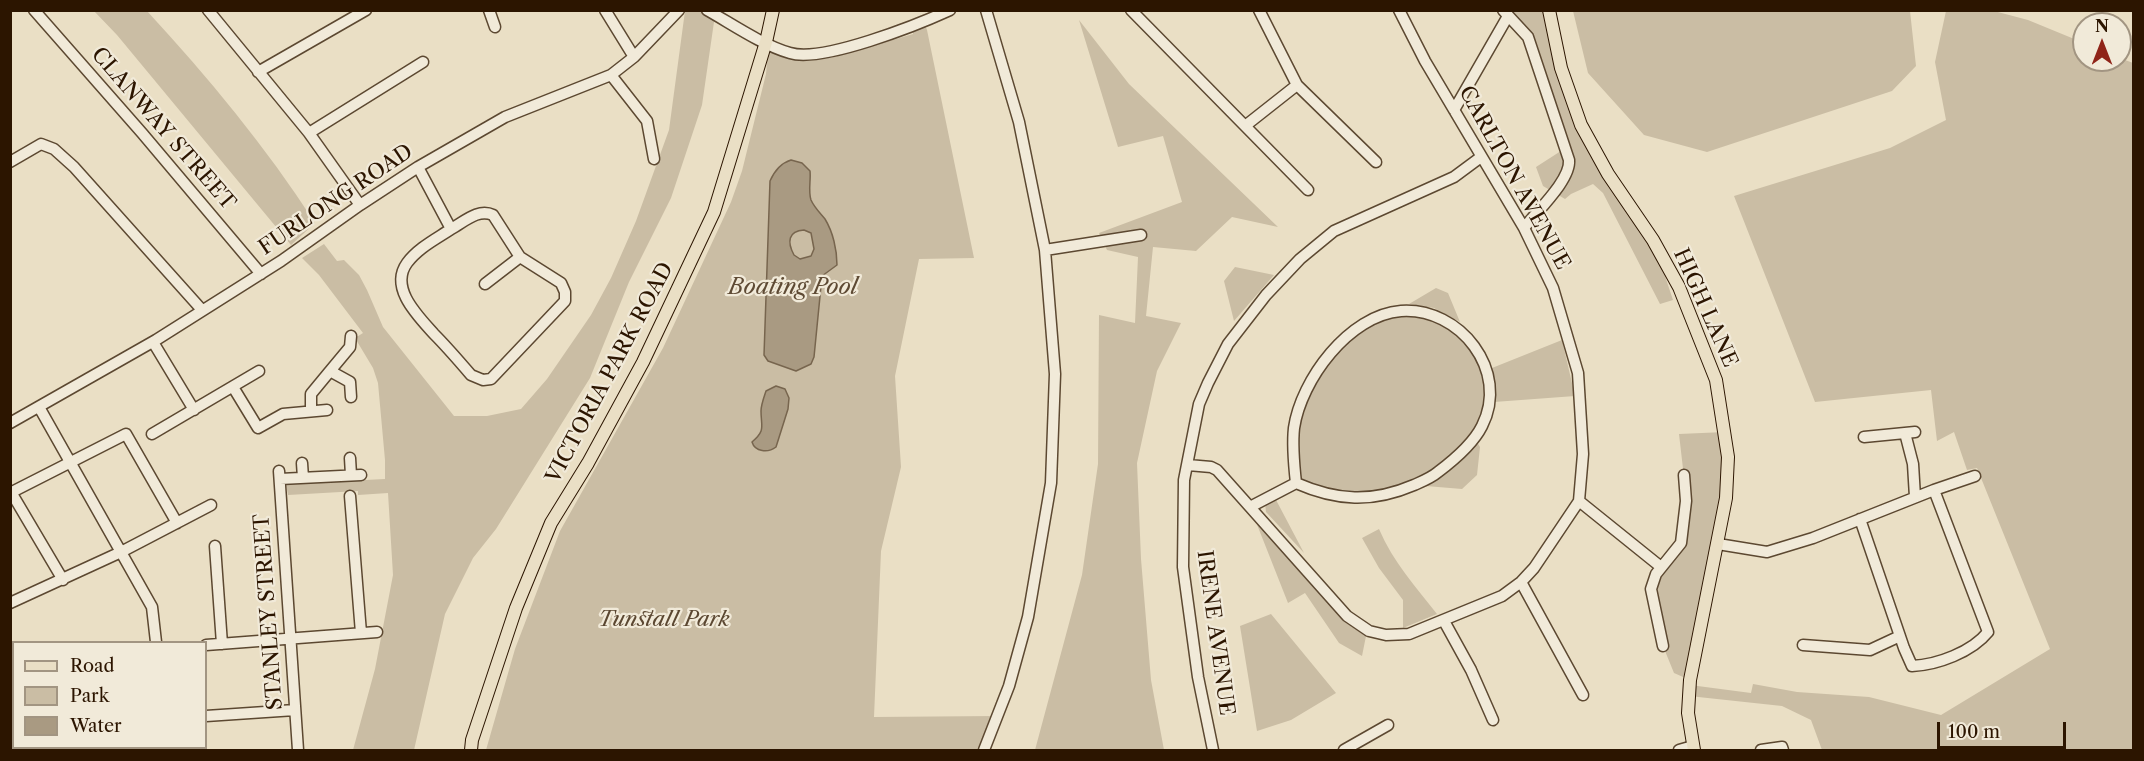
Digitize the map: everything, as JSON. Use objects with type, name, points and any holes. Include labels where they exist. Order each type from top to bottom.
[{"type":"main road","name":"VICTORIA PARK ROAD","points":[[471,750],[472,740],[516,608],[551,523],[588,463],[643,362],[714,212],[766,42],[772,10]]},
{"type":"main road","name":"HIGH LANE","points":[[1549,10],[1561,68],[1581,125],[1608,174],[1653,240],[1679,287],[1716,380],[1728,457],[1726,498],[1690,680],[1688,713],[1694,748]]},
{"type":"street","name":"CLANWAY STREET","points":[[34,10],[261,274]]},
{"type":"street","points":[[258,72],[366,10]]},
{"type":"street","points":[[489,10],[495,27]]},
{"type":"street","points":[[605,10],[634,57]]},
{"type":"street","name":"FURLONG ROAD","points":[[10,423],[153,342],[261,274],[418,167],[505,117],[611,75],[634,57],[679,10]]},
{"type":"street","points":[[707,10],[791,54],[829,53],[918,24],[950,10]]},
{"type":"street","points":[[984,750],[1009,686],[1028,617],[1051,483],[1055,374],[1045,250],[1019,122],[986,10]]},
{"type":"street","points":[[1131,10],[1308,190]]},
{"type":"street","points":[[1259,10],[1297,85],[1376,162]]},
{"type":"street","name":"CARLTON AVENUE","points":[[1399,10],[1425,61],[1524,228],[1553,288],[1578,373],[1583,454],[1580,501]]},
{"type":"street","points":[[213,12],[258,72],[309,133],[360,205]]},
{"type":"street","points":[[1454,110],[1505,13],[1527,37],[1570,167],[1562,181],[1524,228]]},
{"type":"street","points":[[309,133],[423,62]]},
{"type":"street","points":[[611,75],[647,121],[654,159]]},
{"type":"street","points":[[1245,126],[1297,85]]},
{"type":"street","points":[[10,162],[41,144],[54,149],[74,167],[202,310]]},
{"type":"street","name":"IRENE AVENUE","points":[[1213,750],[1198,677],[1183,567],[1184,480],[1200,404],[1228,344],[1266,296],[1300,259],[1334,231],[1454,177],[1481,157]]},
{"type":"street","points":[[418,167],[451,229]]},
{"type":"street","points":[[488,212],[493,215],[520,257],[561,283],[565,292],[565,302],[491,379],[477,379],[452,354],[418,317],[406,300],[401,283],[402,273],[407,263],[421,249],[451,229],[479,213],[488,212]]},
{"type":"street","points":[[1045,250],[1141,236]]},
{"type":"street","points":[[485,285],[520,257]]},
{"type":"street","points":[[1402,311],[1419,312],[1445,320],[1470,341],[1487,370],[1489,402],[1481,428],[1433,477],[1383,496],[1365,498],[1343,497],[1312,490],[1296,483],[1294,429],[1306,391],[1325,360],[1352,333],[1388,314],[1402,311]]},
{"type":"street","points":[[311,411],[311,394],[350,347],[351,336]]},
{"type":"street","points":[[153,342],[194,410]]},
{"type":"street","points":[[330,371],[350,382],[351,397]]},
{"type":"street","points":[[152,434],[259,372]]},
{"type":"street","points":[[233,387],[258,428],[283,414],[327,410]]},
{"type":"street","points":[[39,407],[152,607],[156,641]]},
{"type":"street","points":[[1864,437],[1910,433],[1915,497]]},
{"type":"street","points":[[63,580],[11,493],[126,434],[178,523]]},
{"type":"street","points":[[302,463],[303,478],[356,475],[350,458]]},
{"type":"street","points":[[1188,465],[1211,467],[1217,470],[1347,616],[1358,625],[1386,635],[1409,634],[1502,596],[1521,582],[1534,568],[1580,501],[1661,567]]},
{"type":"street","name":"STANLEY STREET","points":[[298,750],[279,475],[303,478]]},
{"type":"street","points":[[1663,646],[1651,589],[1661,567],[1681,543],[1686,501],[1684,475]]},
{"type":"street","points":[[1718,544],[1767,552],[1813,538],[1915,497],[1975,476]]},
{"type":"street","points":[[1250,507],[1296,483]]},
{"type":"street","points":[[1860,519],[1912,666],[1924,666],[1970,648],[1982,640],[1988,632],[1934,490]]},
{"type":"street","points":[[350,496],[361,633]]},
{"type":"street","points":[[10,603],[63,580],[212,506]]},
{"type":"street","points":[[215,546],[222,644]]},
{"type":"street","points":[[1521,582],[1583,695]]},
{"type":"street","points":[[1443,621],[1471,670],[1493,720]]},
{"type":"street","points":[[207,645],[377,632]]},
{"type":"street","points":[[1803,645],[1870,650],[1900,636]]},
{"type":"street","points":[[207,716],[295,710]]},
{"type":"street","points":[[1344,750],[1388,725]]},
{"type":"street","points":[[1679,750],[1694,748]]},
{"type":"street","points":[[1761,750],[1782,749]]},
{"type":"green space","points":[[94,11],[147,11],[236,113],[277,167],[315,223],[291,245],[117,35]]},
{"type":"green space","points":[[685,11],[706,11],[715,15],[702,105],[671,198],[629,282],[590,378],[496,529],[473,558],[445,614],[414,750],[353,750],[375,669],[393,575],[388,493],[358,495],[358,491],[288,495],[286,484],[385,479],[378,383],[373,368],[355,338],[363,333],[319,275],[302,258],[324,244],[337,261],[344,260],[359,275],[383,327],[454,416],[487,416],[521,409],[547,379],[591,315],[611,278],[636,221],[669,130]]},
{"type":"green space","points":[[1496,11],[1549,11],[1581,125],[1653,240],[1673,300],[1660,304],[1603,193],[1593,184],[1565,199],[1543,186],[1536,167],[1564,149],[1523,40]]},
{"type":"green space","points":[[1573,11],[1910,11],[1916,66],[1892,91],[1707,152],[1644,135],[1588,73]]},
{"type":"green space","points":[[1946,11],[1994,11],[2028,20],[2072,38],[2072,72],[2132,72],[2133,63],[2133,750],[1822,750],[1811,720],[1782,706],[1689,696],[1690,685],[1751,693],[1753,684],[1797,692],[1869,697],[1941,715],[2050,649],[1977,468],[1967,470],[1954,432],[1937,441],[1931,390],[1815,402],[1734,196],[1890,148],[1946,120],[1935,62]]},
{"type":"green space","points":[[1079,20],[1129,84],[1278,227],[1232,217],[1196,251],[1153,247],[1146,316],[1181,323],[1157,371],[1137,463],[1141,559],[1151,680],[1164,750],[1035,750],[1082,575],[1098,464],[1099,315],[1135,323],[1138,257],[1107,250],[1099,233],[1182,202],[1163,136],[1118,147]]},
{"type":"green space","name":"Tunstall Park","points":[[924,22],[974,258],[919,259],[895,376],[901,467],[881,551],[874,717],[997,716],[984,750],[486,750],[515,649],[560,531],[663,348],[731,202],[742,171],[766,74],[768,52],[771,51],[790,59],[831,58],[913,34],[913,26]]},
{"type":"green space","points":[[1235,267],[1274,275],[1234,321],[1224,281]]},
{"type":"green space","points":[[1436,288],[1448,293],[1460,322],[1434,308],[1409,304]]},
{"type":"green space","points":[[1418,312],[1470,341],[1489,384],[1481,428],[1430,478],[1365,498],[1296,483],[1294,429],[1314,376],[1364,325]]},
{"type":"green space","points":[[1562,340],[1575,396],[1494,402],[1492,368]]},
{"type":"green space","points":[[1725,432],[1728,457],[1690,680],[1674,673],[1663,646],[1651,589],[1681,543],[1685,486],[1679,434]]},
{"type":"green space","points":[[1477,442],[1480,447],[1477,475],[1462,489],[1426,486],[1454,467]]},
{"type":"green space","points":[[1275,498],[1304,553],[1266,512],[1265,503]]},
{"type":"green space","points":[[1256,522],[1346,623],[1366,636],[1362,656],[1339,643],[1305,593],[1288,603]]},
{"type":"green space","points":[[1379,529],[1398,563],[1437,614],[1403,628],[1403,600],[1379,568],[1362,538]]},
{"type":"green space","points":[[1271,614],[1336,693],[1291,720],[1257,731],[1240,626]]},
{"type":"water","name":"Boating Pool","points":[[791,160],[802,163],[810,171],[811,200],[830,230],[837,259],[837,265],[822,276],[814,357],[811,364],[796,371],[768,361],[764,355],[770,181],[778,168]],"holes":[[[804,230],[811,233],[814,249],[811,256],[800,259],[794,255],[790,238],[799,231]]]},
{"type":"water","points":[[776,386],[785,389],[789,398],[788,409],[776,447],[762,450],[756,448],[752,442],[761,431],[761,409],[766,391]]}]
